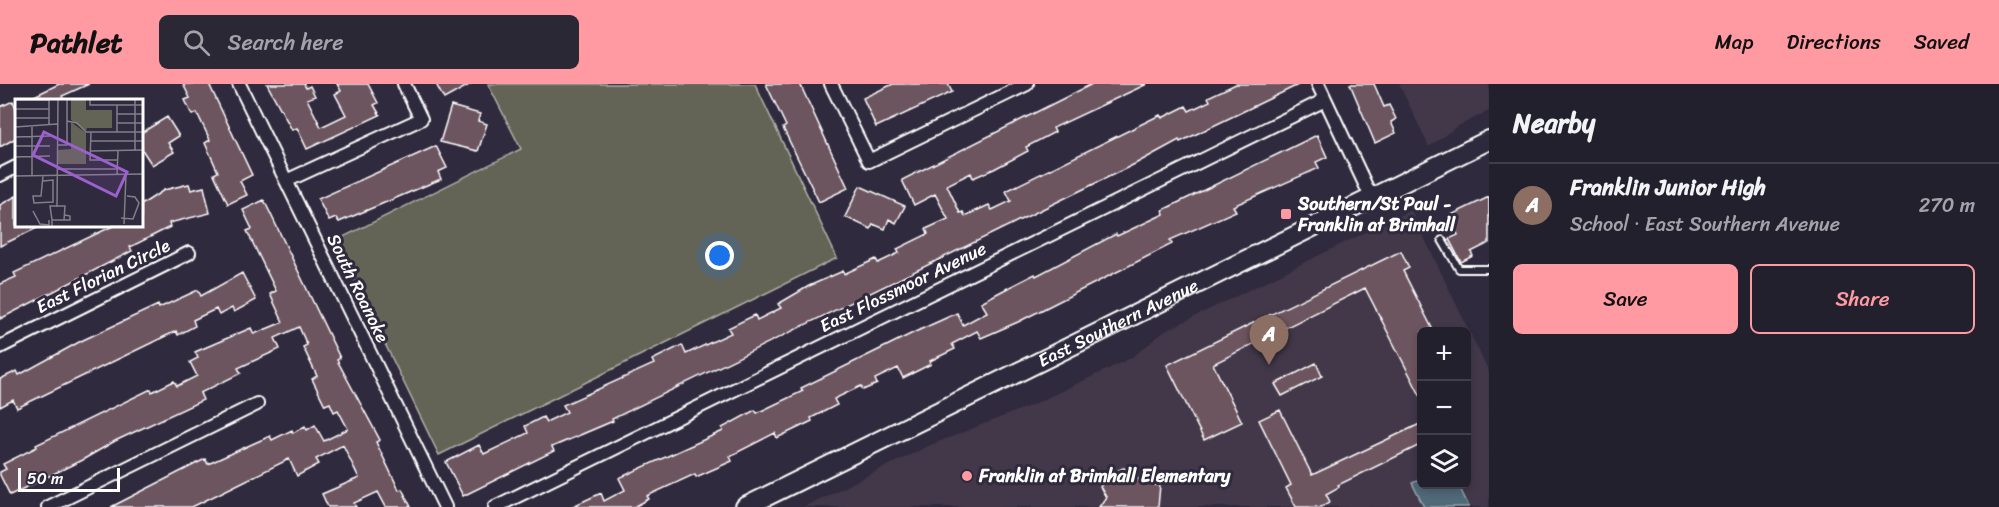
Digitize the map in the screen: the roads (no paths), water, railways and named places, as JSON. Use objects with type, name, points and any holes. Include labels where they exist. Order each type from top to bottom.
[{"type":"main road","name":"East Southern Avenue","points":[[745,507],[1489,140]]},
{"type":"street","name":"South Roanoke","points":[[239,84],[445,507]]},
{"type":"street","points":[[286,181],[421,119],[404,84]]},
{"type":"street","points":[[831,84],[869,161],[1027,84]]},
{"type":"street","points":[[1318,84],[1372,199]]},
{"type":"street","name":"East Flossmoor Avenue","points":[[495,507],[1326,100]]},
{"type":"street","points":[[0,175],[15,168]]},
{"type":"street","name":"East Florian Circle","points":[[0,347],[189,253]]},
{"type":"street","points":[[48,507],[257,404]]},
{"type":"lane","points":[[1442,240],[1459,269],[1489,269]]},
{"type":"water","points":[[1417,481],[1417,489],[1460,489],[1469,507],[1424,507],[1412,483]]},
{"type":"place","name":"Southern/St Paul - Franklin at Brimhall","points":[[1286,214]]},
{"type":"place","name":"Franklin Junior High","points":[[1269,365]]},
{"type":"place","name":"Franklin at Brimhall Elementary","points":[[967,476]]}]
